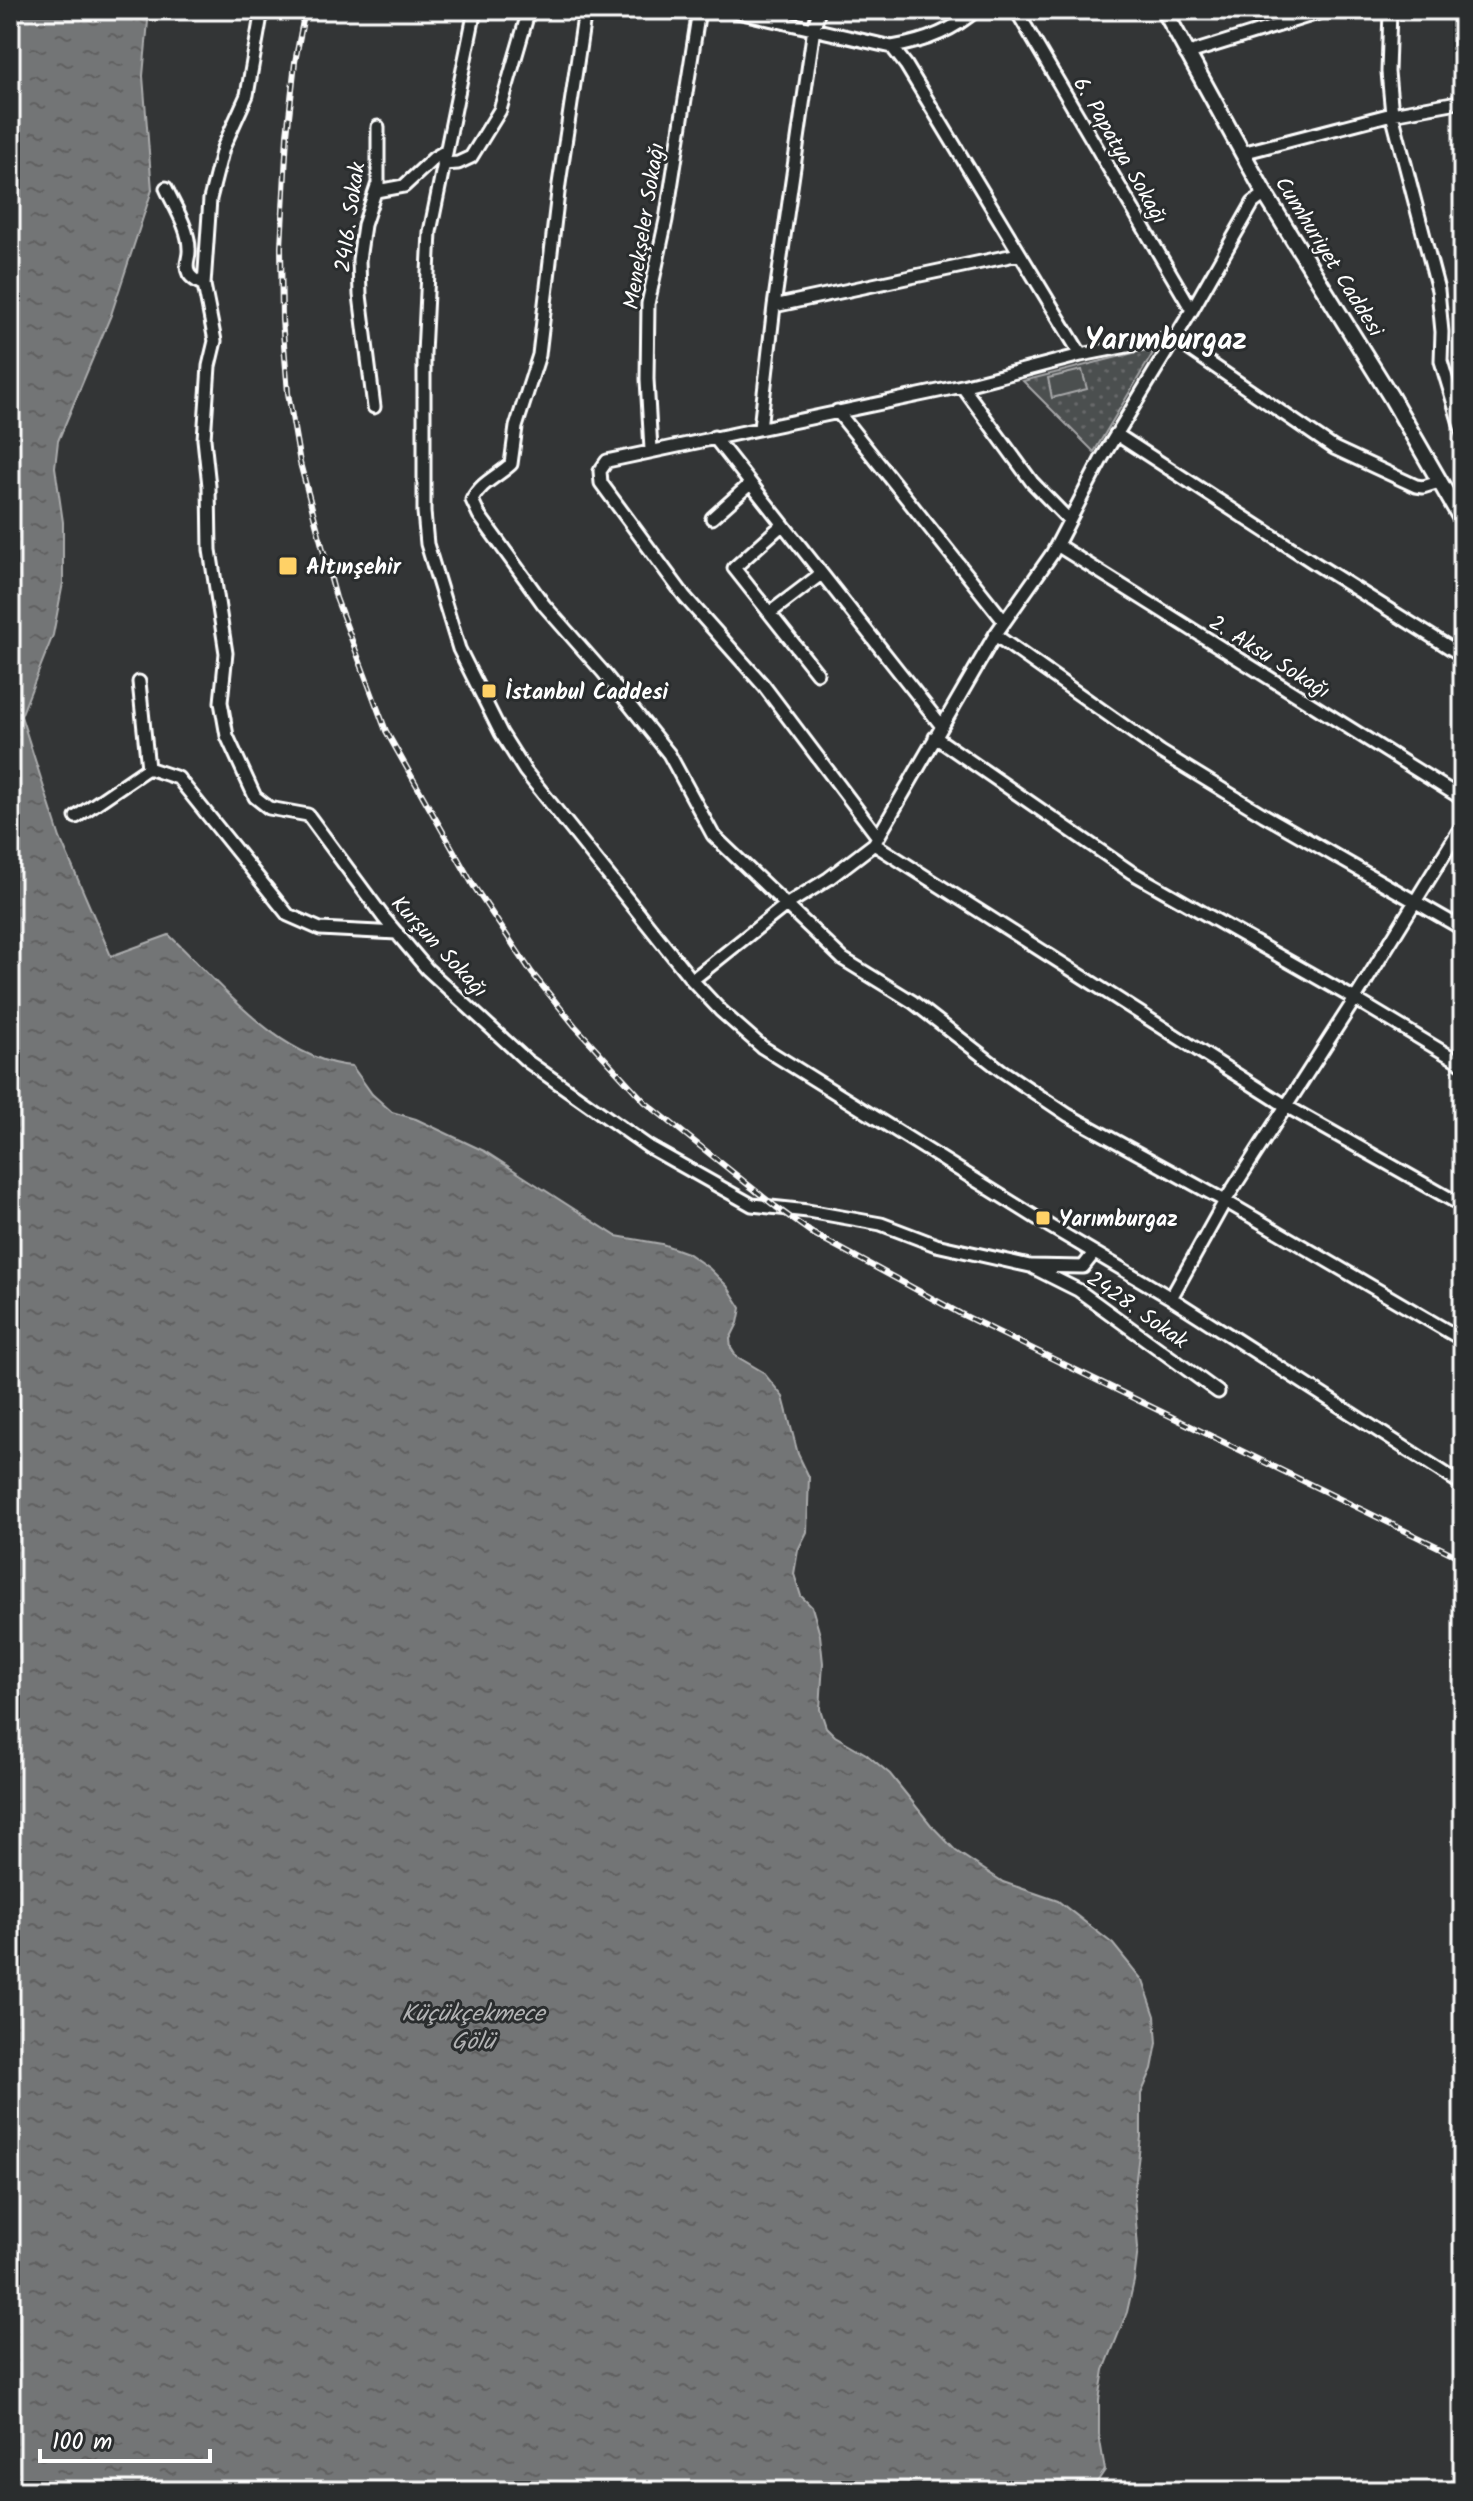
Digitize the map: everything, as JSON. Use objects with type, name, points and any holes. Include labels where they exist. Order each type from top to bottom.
[{"type":"main road","name":"Cumhuriyet Caddesi","points":[[1164,10],[1265,194],[1391,397],[1439,482],[1458,504],[1463,522]]},
{"type":"street","name":"Kurşun Sokağı","points":[[262,10],[247,95],[223,148],[210,199],[204,285],[215,341],[209,366],[204,439],[209,486],[210,550],[226,653],[221,702],[227,736],[255,797],[269,808],[308,815],[427,969],[527,1061],[649,1147],[752,1205],[881,1224],[936,1245],[1030,1266],[1083,1267],[1094,1253]]},
{"type":"street","points":[[475,10],[430,232],[424,354],[424,512],[434,575],[459,649],[501,733],[525,771],[692,980],[762,1047],[1171,1298],[1463,1485]]},
{"type":"street","points":[[443,164],[458,163],[471,157],[500,110],[529,10]]},
{"type":"street","points":[[585,10],[559,184],[539,355],[516,427],[511,464],[480,485],[472,500],[479,515],[544,605],[669,754],[713,835],[843,959],[913,1002],[1068,1115],[1225,1201],[1463,1340]]},
{"type":"street","name":"Menekşeler Sokağı","points":[[651,450],[647,379],[648,304],[666,220],[699,10]]},
{"type":"street","points":[[729,10],[892,47],[913,44],[939,34],[976,10]]},
{"type":"street","points":[[760,428],[774,306],[819,10]]},
{"type":"street","name":"6. Papatya Sokağı","points":[[1016,10],[1192,310]]},
{"type":"street","points":[[1186,54],[1328,10]]},
{"type":"street","points":[[1390,10],[1388,72],[1392,114],[1438,290],[1441,361],[1463,434]]},
{"type":"street","points":[[892,47],[906,65],[1081,355]]},
{"type":"street","points":[[1242,153],[1392,114],[1463,101]]},
{"type":"street","name":"2416. Sokak","points":[[374,407],[360,295],[359,260],[364,225],[377,191],[378,127]]},
{"type":"street","points":[[377,191],[404,186],[446,151]]},
{"type":"street","name":"Kurşun Sokağı","points":[[166,188],[185,229],[190,250],[186,264],[189,275],[204,285]]},
{"type":"street","points":[[692,980],[786,905],[828,879],[876,840],[995,635],[1057,545],[1116,434],[1253,203],[1265,194]]},
{"type":"street","points":[[774,306],[1019,254]]},
{"type":"street","points":[[1439,482],[1416,486],[1334,448],[1173,338],[1081,355],[962,386],[651,450],[607,461],[600,471],[601,483],[676,586],[764,686],[876,840],[1286,1106],[1463,1206]]},
{"type":"street","points":[[962,386],[1032,482],[1069,520]]},
{"type":"street","points":[[837,411],[1004,621]]},
{"type":"street","points":[[1116,434],[1463,656]]},
{"type":"street","points":[[714,437],[941,725]]},
{"type":"street","points":[[712,518],[750,484]]},
{"type":"street","points":[[782,525],[734,568],[817,673]]},
{"type":"street","name":"2. Aksu Sokağı","points":[[1057,545],[1463,799]]},
{"type":"street","points":[[771,612],[821,574]]},
{"type":"street","points":[[995,635],[1161,752],[1463,929]]},
{"type":"street","points":[[139,682],[148,768]]},
{"type":"street","points":[[935,737],[1131,872],[1463,1064]]},
{"type":"street","points":[[148,768],[178,778],[288,915],[320,929],[397,933]]},
{"type":"street","points":[[76,817],[148,768]]},
{"type":"street","points":[[1171,1298],[1225,1201],[1463,824]]},
{"type":"street","name":"2428. Sokak","points":[[1030,1266],[1078,1290],[1218,1392]]},
{"type":"shaded area","points":[[1145,350],[1153,353],[1094,452],[1023,381]]},
{"type":"shaded area","points":[[1082,370],[1087,389],[1052,398],[1048,378]]},
{"type":"water","name":"Küçükçekmece Gölü","points":[[10,10],[149,10],[143,76],[152,190],[111,315],[58,441],[55,467],[63,522],[63,583],[53,635],[21,716],[60,838],[111,956],[169,935],[230,996],[275,1035],[325,1061],[352,1066],[372,1094],[392,1112],[416,1119],[484,1151],[616,1236],[662,1244],[687,1253],[709,1268],[727,1286],[741,1308],[730,1339],[731,1348],[736,1356],[763,1372],[783,1397],[798,1454],[809,1477],[807,1532],[798,1550],[794,1574],[801,1596],[812,1607],[820,1635],[823,1663],[820,1709],[826,1727],[890,1774],[956,1851],[1003,1882],[1058,1901],[1113,1944],[1143,1981],[1155,2016],[1157,2043],[1152,2069],[1141,2094],[1141,2137],[1134,2195],[1138,2248],[1134,2281],[1127,2312],[1104,2370],[1099,2400],[1099,2435],[1105,2470],[1091,2491],[10,2491]]},
{"type":"railway","points":[[305,10],[295,62],[287,135],[281,247],[282,320],[288,393],[300,463],[336,598],[386,731],[473,885],[532,973],[575,1026],[645,1102],[812,1233],[961,1314],[1463,1559]]},
{"type":"place","name":"Altınşehir","points":[[288,566]]},
{"type":"place","name":"İstanbul Caddesi","points":[[489,691]]},
{"type":"place","name":"Yarımburgaz","points":[[1043,1218]]},
{"type":"district","name":"Yarımburgaz","points":[[1166,339]]}]
